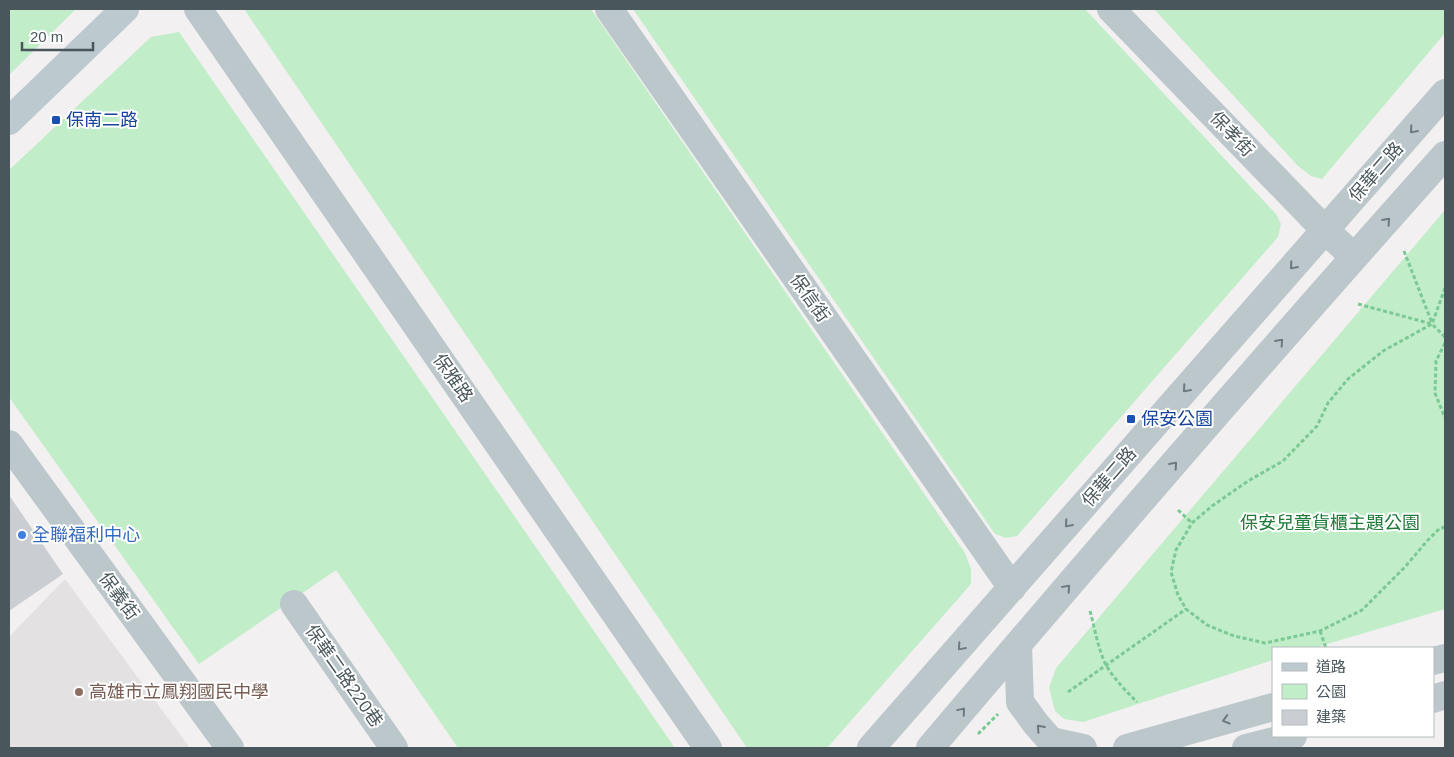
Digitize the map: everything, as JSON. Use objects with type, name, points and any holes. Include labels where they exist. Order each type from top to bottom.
[{"type":"street","points":[[9,121],[125,9]]},
{"type":"street","name":"保雅路","points":[[198,9],[708,748]]},
{"type":"street","name":"保信街","points":[[609,9],[1012,588]]},
{"type":"street","name":"保孝街","points":[[1111,9],[1325,230],[1354,257]]},
{"type":"street","name":"保華二路","points":[[871,748],[1445,93]]},
{"type":"street","points":[[930,748],[1354,257],[1445,155]]},
{"type":"street","name":"保義街","points":[[9,444],[230,748]]},
{"type":"street","name":"保華二路220巷","points":[[294,604],[394,748]]},
{"type":"street","points":[[1018,644],[1020,702],[1051,741],[1083,748]]},
{"type":"street","points":[[1127,748],[1272,707]]},
{"type":"street","points":[[1246,748],[1289,737]]},
{"type":"path","points":[[1404,251],[1432,324],[1445,337]]},
{"type":"path","points":[[1445,288],[1432,324],[1382,351],[1348,379],[1328,403],[1317,426],[1283,461],[1248,481],[1212,506],[1192,524],[1176,550],[1171,572],[1178,595],[1186,609],[1207,625],[1234,636],[1265,643],[1320,631],[1362,610],[1405,567],[1427,541],[1439,529],[1445,527]]},
{"type":"path","points":[[1358,304],[1432,324]]},
{"type":"path","points":[[1445,343],[1436,362],[1435,392],[1445,418]]},
{"type":"path","points":[[1178,510],[1192,524]]},
{"type":"path","points":[[1068,692],[1186,609]]},
{"type":"path","points":[[1090,612],[1106,665],[1123,689],[1137,702]]},
{"type":"path","points":[[1320,631],[1326,647]]},
{"type":"path","points":[[978,734],[999,713]]},
{"type":"shaded area","name":"高雄市立鳳翔國民中學","points":[[65,579],[190,748],[9,748],[9,637]]},
{"type":"green space","points":[[9,9],[76,9],[9,75]]},
{"type":"green space","points":[[244,9],[591,9],[965,553],[971,569],[971,584],[827,748],[747,748]]},
{"type":"green space","points":[[633,9],[1085,9],[1276,214],[1281,224],[1278,237],[1017,536],[1006,538],[995,534]]},
{"type":"green space","points":[[1154,9],[1445,9],[1445,33],[1322,179],[1311,176],[1298,166]]},
{"type":"green space","points":[[179,32],[675,748],[458,748],[336,570],[199,664],[9,397],[9,170],[151,37]]},
{"type":"green space","name":"保安兒童貨櫃主題公園","points":[[1445,210],[1445,609],[1317,647],[1272,647],[1272,660],[1083,722],[1064,719],[1055,711],[1049,688],[1056,668]]},
{"type":"building","name":"全聯福利中心","points":[[9,495],[63,574],[9,611]]},
{"type":"place","name":"保南二路","points":[[56,120]]},
{"type":"place","name":"保安公園","points":[[1131,419]]},
{"type":"place","name":"全聯福利中心","points":[[22,535]]},
{"type":"place","name":"高雄市立鳳翔國民中學","points":[[79,692]]}]
